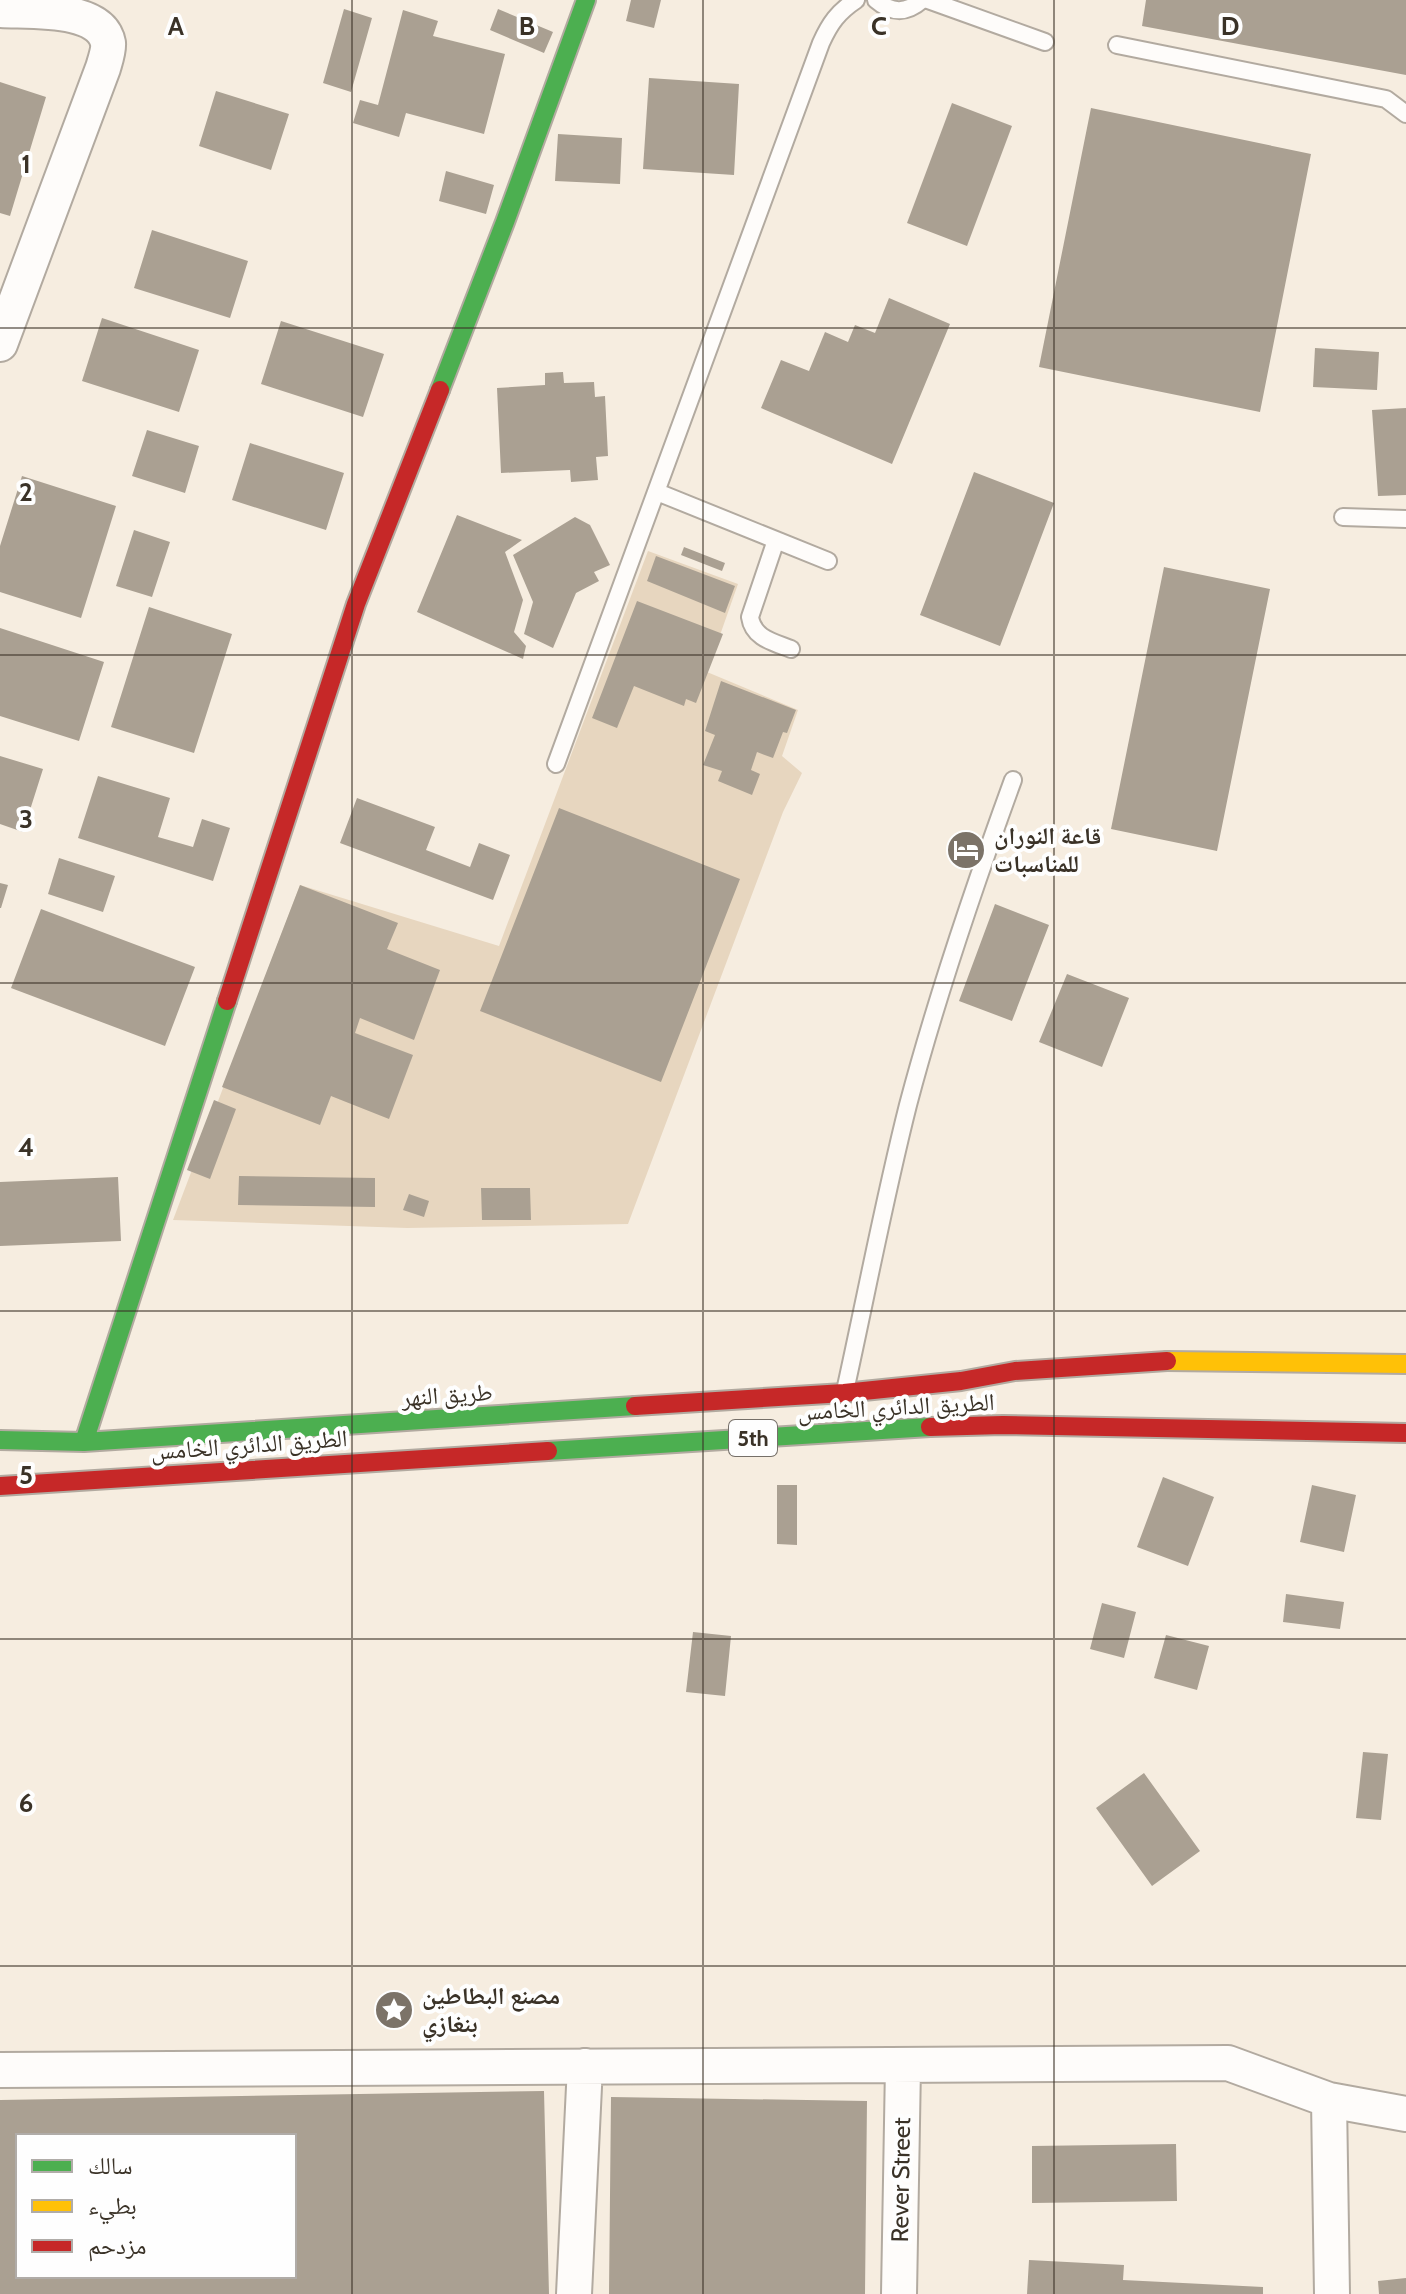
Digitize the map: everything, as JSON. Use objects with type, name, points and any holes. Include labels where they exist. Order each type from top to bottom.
[{"type":"main road","points":[[84,1442],[356,604],[505,222],[586,0]]},
{"type":"main road","name":"الطريق الدائري الخامس","points":[[898,1389],[1015,1371],[1143,1361],[1406,1364]]},
{"type":"main road","name":"طريق النهر","points":[[0,1440],[84,1442],[898,1389]]},
{"type":"main road","name":"الطريق الدائري الخامس","points":[[0,1486],[928,1427],[1003,1425],[1401,1434]]},
{"type":"street","points":[[0,10],[82,16],[100,27],[108,44],[103,68],[0,344]]},
{"type":"street","points":[[0,2070],[1228,2063],[1329,2100],[1406,2114]]},
{"type":"street","points":[[574,2294],[585,2066]]},
{"type":"street","name":"Rever Street","points":[[899,2294],[903,2066]]},
{"type":"street","points":[[1329,2100],[1332,2294]]},
{"type":"lane","points":[[556,764],[821,43],[839,11],[856,0]]},
{"type":"lane","points":[[876,0],[888,9],[901,11],[925,0],[1045,42]]},
{"type":"lane","points":[[1117,45],[1386,99],[1406,114]]},
{"type":"lane","points":[[657,492],[828,561]]},
{"type":"lane","points":[[1343,517],[1406,519]]},
{"type":"lane","points":[[776,540],[750,617],[758,635],[791,649]]},
{"type":"lane","points":[[844,1393],[909,1102],[970,899],[1013,780]]},
{"type":"shaded area","points":[[648,551],[738,584],[707,672],[798,710],[782,756],[802,773],[783,812],[628,1224],[407,1228],[173,1220],[300,885],[499,946]]},
{"type":"building","points":[[631,0],[661,0],[654,28],[626,21]]},
{"type":"building","points":[[1146,0],[1406,0],[1406,75],[1142,26]]},
{"type":"building","points":[[344,9],[372,18],[351,92],[323,83]]},
{"type":"building","points":[[498,9],[553,32],[544,53],[490,30]]},
{"type":"building","points":[[403,10],[438,21],[433,36],[505,54],[484,134],[406,113],[399,137],[353,123],[360,100],[378,105]]},
{"type":"building","points":[[649,78],[739,84],[734,175],[643,169]]},
{"type":"building","points":[[0,82],[46,97],[10,216],[0,213]]},
{"type":"building","points":[[216,91],[289,114],[271,170],[199,146]]},
{"type":"building","points":[[952,103],[1012,126],[967,246],[907,223]]},
{"type":"building","points":[[1091,108],[1311,154],[1260,412],[1039,367]]},
{"type":"building","points":[[558,134],[622,138],[620,184],[555,181]]},
{"type":"building","points":[[446,171],[494,185],[486,214],[439,201]]},
{"type":"building","points":[[152,230],[248,261],[230,318],[134,288]]},
{"type":"building","points":[[889,298],[950,324],[892,464],[761,408],[781,360],[809,371],[825,332],[848,342],[855,325],[875,333]]},
{"type":"building","points":[[102,318],[199,350],[179,412],[82,381]]},
{"type":"building","points":[[281,321],[384,354],[363,417],[261,384]]},
{"type":"building","points":[[1315,348],[1379,352],[1377,390],[1313,387]]},
{"type":"building","points":[[563,372],[564,383],[594,382],[595,397],[605,396],[608,456],[596,457],[598,480],[571,482],[570,470],[501,473],[497,388],[545,385],[545,373]]},
{"type":"building","points":[[1406,408],[1406,495],[1378,496],[1372,410]]},
{"type":"building","points":[[147,430],[199,446],[185,493],[132,476]]},
{"type":"building","points":[[250,443],[344,473],[326,530],[232,500]]},
{"type":"building","points":[[974,472],[1054,503],[1000,646],[920,615]]},
{"type":"building","points":[[22,476],[116,506],[81,618],[0,592],[0,546]]},
{"type":"building","points":[[457,515],[522,540],[505,552],[523,600],[514,632],[526,646],[523,659],[417,612]]},
{"type":"building","points":[[575,517],[590,525],[610,565],[594,572],[599,581],[576,593],[553,648],[524,634],[533,602],[513,555]]},
{"type":"building","points":[[134,530],[170,542],[152,597],[116,586]]},
{"type":"building","points":[[684,547],[725,563],[722,571],[681,555]]},
{"type":"building","points":[[656,556],[735,586],[725,613],[647,581]]},
{"type":"building","points":[[1164,567],[1270,589],[1217,851],[1111,829]]},
{"type":"building","points":[[637,601],[723,634],[696,703],[686,699],[684,706],[634,686],[617,728],[592,718]]},
{"type":"building","points":[[149,607],[232,634],[194,753],[111,727]]},
{"type":"building","points":[[0,628],[104,662],[79,741],[0,716]]},
{"type":"building","points":[[721,681],[796,710],[773,758],[757,752],[751,770],[760,774],[752,795],[718,781],[722,771],[703,765],[715,735],[705,731]]},
{"type":"building","points":[[0,756],[43,769],[23,832],[0,824]]},
{"type":"building","points":[[98,776],[170,798],[158,837],[193,847],[202,819],[230,828],[213,881],[78,838]]},
{"type":"building","points":[[357,798],[435,827],[426,850],[470,867],[479,843],[510,855],[493,900],[340,843]]},
{"type":"building","points":[[559,808],[740,879],[661,1082],[480,1011]]},
{"type":"building","points":[[59,858],[115,876],[103,912],[48,894]]},
{"type":"building","points":[[0,883],[8,885],[1,908],[0,908]]},
{"type":"building","points":[[300,885],[398,923],[387,949],[440,970],[414,1040],[360,1018],[355,1033],[413,1055],[389,1119],[331,1096],[320,1125],[222,1087]]},
{"type":"building","points":[[995,904],[1049,925],[1012,1021],[959,1001]]},
{"type":"building","points":[[41,909],[195,967],[165,1046],[11,988]]},
{"type":"building","points":[[1067,974],[1129,998],[1102,1067],[1039,1042]]},
{"type":"building","points":[[214,1100],[236,1109],[210,1179],[187,1170]]},
{"type":"building","points":[[239,1176],[375,1178],[375,1207],[238,1205]]},
{"type":"building","points":[[118,1177],[121,1241],[0,1246],[0,1182]]},
{"type":"building","points":[[481,1188],[530,1188],[531,1220],[482,1220]]},
{"type":"building","points":[[409,1194],[429,1201],[424,1217],[403,1210]]},
{"type":"building","points":[[1163,1477],[1214,1497],[1188,1566],[1137,1547]]},
{"type":"building","points":[[777,1485],[797,1485],[797,1545],[777,1544]]},
{"type":"building","points":[[1312,1485],[1356,1495],[1344,1552],[1300,1542]]},
{"type":"building","points":[[1286,1594],[1344,1602],[1340,1629],[1283,1622]]},
{"type":"building","points":[[1102,1603],[1136,1612],[1124,1658],[1090,1649]]},
{"type":"building","points":[[693,1632],[731,1636],[725,1696],[686,1692]]},
{"type":"building","points":[[1166,1635],[1209,1646],[1197,1690],[1154,1678]]},
{"type":"building","points":[[1363,1752],[1388,1754],[1381,1820],[1356,1818]]},
{"type":"building","points":[[1144,1773],[1200,1851],[1152,1886],[1096,1808]]},
{"type":"building","points":[[544,2091],[549,2294],[0,2294],[0,2100]]},
{"type":"building","points":[[611,2097],[867,2101],[865,2294],[609,2294]]},
{"type":"building","points":[[1176,2144],[1177,2201],[1032,2203],[1032,2146]]},
{"type":"building","points":[[1029,2260],[1124,2265],[1123,2280],[1263,2287],[1263,2294],[1027,2294]]},
{"type":"building","points":[[1406,2278],[1406,2294],[1379,2294],[1378,2281]]},
{"type":"traffic: fast","points":[[440,390],[586,0]]},
{"type":"traffic: fast","points":[[84,1442],[227,1001]]},
{"type":"traffic: fast","points":[[0,1440],[84,1442],[635,1406]]},
{"type":"traffic: fast","points":[[548,1451],[930,1427]]},
{"type":"traffic: slow","points":[[1167,1361],[1406,1364]]},
{"type":"traffic: jam","points":[[227,1001],[356,604],[440,390]]},
{"type":"traffic: jam","points":[[635,1406],[844,1393],[961,1381],[1015,1371],[1167,1361]]},
{"type":"traffic: jam","points":[[930,1427],[1003,1425],[1406,1433]]},
{"type":"traffic: jam","points":[[0,1486],[548,1451]]},
{"type":"place","name":"قاعة النوران للمناسبات","points":[[966,850]]},
{"type":"place","name":"مصنع البطاطين بنغازي","points":[[394,2010]]}]
